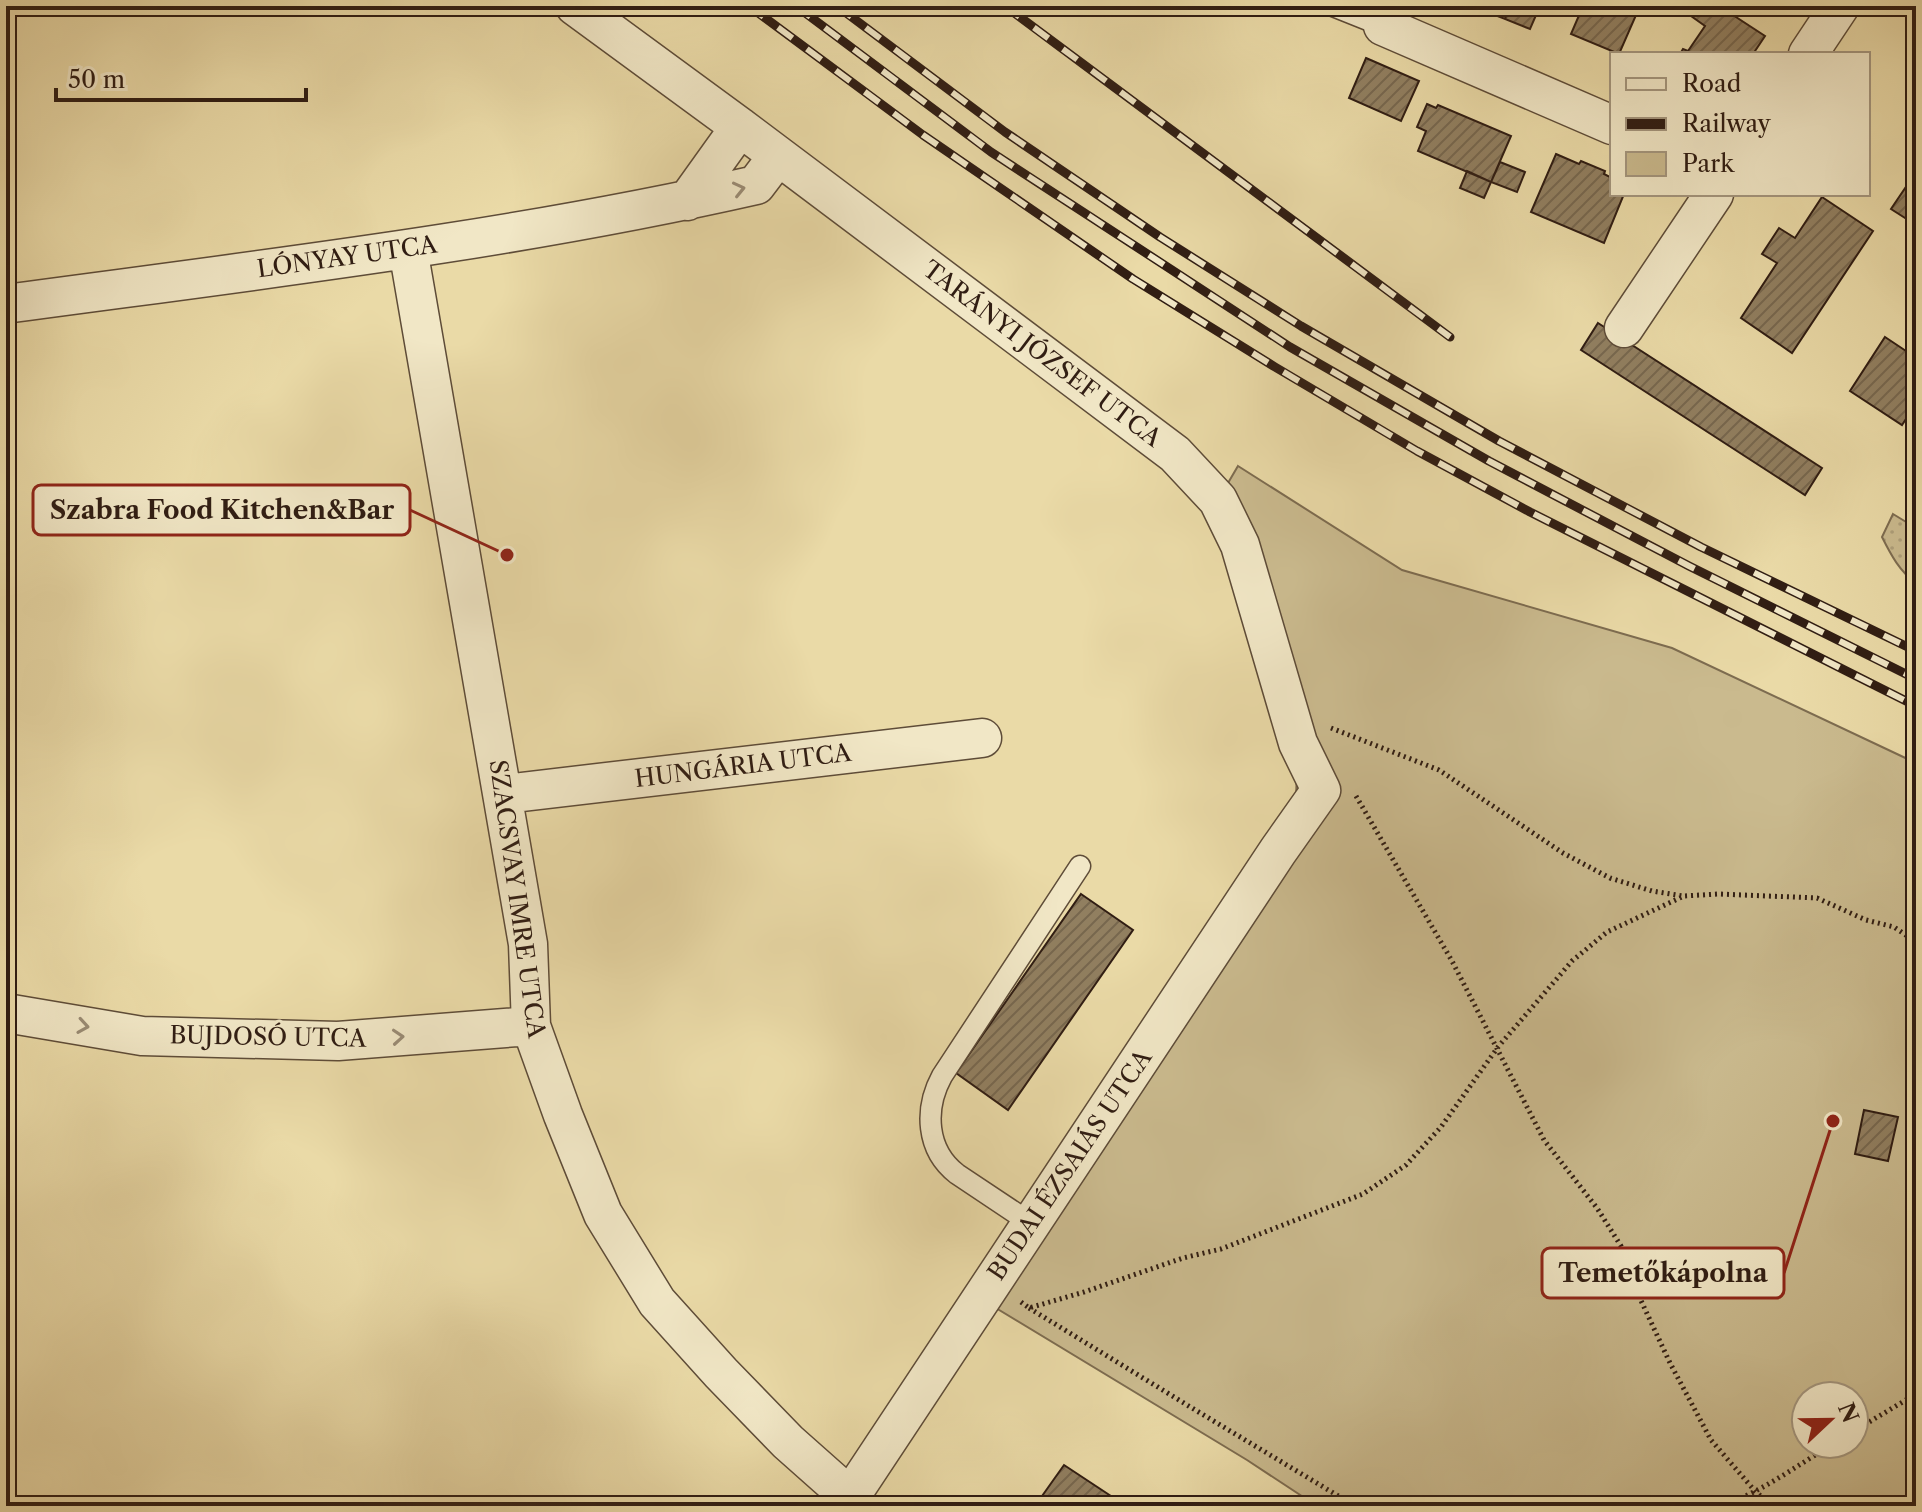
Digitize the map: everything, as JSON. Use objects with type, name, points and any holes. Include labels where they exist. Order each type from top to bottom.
[{"type":"street","name":"TARÁNYI JÓZSEF UTCA","points":[[575,6],[1175,454],[1218,500],[1240,545],[1298,743],[1321,790],[1295,825]]},
{"type":"street","points":[[1809,52],[1840,6]]},
{"type":"street","points":[[1383,26],[1610,124]]},
{"type":"street","points":[[687,201],[740,127]]},
{"type":"street","name":"LÓNYAY UTCA","points":[[6,304],[408,249],[687,201],[756,185],[778,156]]},
{"type":"street","points":[[1624,328],[1713,196]]},
{"type":"street","name":"SZACSVAY IMRE UTCA","points":[[408,249],[528,944],[531,1026],[603,1214],[657,1302],[721,1373],[847,1501]]},
{"type":"street","name":"HUNGÁRIA UTCA","points":[[504,794],[982,738]]},
{"type":"street","name":"BUDAI ÉZSAIÁS UTCA","points":[[847,1501],[1295,825]]},
{"type":"street","name":"BUJDOSÓ UTCA","points":[[6,1013],[142,1036],[338,1041],[531,1026]]},
{"type":"lane","points":[[1333,6],[1383,26]]},
{"type":"lane","points":[[1032,1224],[946,1164],[936,1150],[930,1110],[942,1076],[1080,866]]},
{"type":"path","points":[[1329,727],[1439,770],[1563,853],[1610,878],[1652,891],[1684,896],[1718,894],[1817,898],[1866,920],[1894,927],[1916,942]]},
{"type":"path","points":[[1352,787],[1452,961],[1544,1140],[1597,1208],[1621,1246],[1650,1321],[1711,1440],[1772,1506]]},
{"type":"path","points":[[1029,1308],[1183,1258],[1221,1249],[1363,1194],[1406,1165],[1441,1127],[1498,1047],[1572,961],[1607,932],[1684,896]]},
{"type":"path","points":[[993,1281],[1029,1308],[1355,1506]]},
{"type":"path","points":[[1870,1421],[1916,1394]]},
{"type":"path","points":[[1718,1506],[1755,1491],[1806,1460]]},
{"type":"green space","points":[[1238,466],[1402,570],[1672,648],[1916,763],[1916,1506],[1317,1506],[1247,1460],[981,1299],[1295,825],[1298,743],[1218,500]]},
{"type":"green space","points":[[1893,514],[1916,528],[1916,583],[1892,557],[1882,537]]},
{"type":"building","points":[[1472,6],[1510,6],[1505,19]]},
{"type":"building","points":[[1510,6],[1540,6],[1530,29],[1505,19]]},
{"type":"building","points":[[1583,6],[1640,6],[1620,52],[1571,34]]},
{"type":"building","points":[[1697,6],[1719,6],[1765,36],[1754,52],[1681,52],[1683,49],[1688,51],[1705,26],[1691,16]]},
{"type":"building","points":[[1768,6],[1785,6],[1780,14]]},
{"type":"building","points":[[1366,58],[1419,81],[1401,121],[1349,98]]},
{"type":"building","points":[[1427,104],[1436,108],[1438,105],[1511,136],[1491,182],[1418,151],[1426,131],[1417,127]]},
{"type":"building","points":[[1556,154],[1605,171],[1604,174],[1610,177],[1610,196],[1623,196],[1604,243],[1531,212]]},
{"type":"building","points":[[1500,162],[1525,172],[1517,192],[1491,182]]},
{"type":"building","points":[[1467,171],[1491,182],[1484,198],[1460,188]]},
{"type":"building","points":[[1916,172],[1916,225],[1891,209]]},
{"type":"building","points":[[1822,197],[1873,231],[1792,353],[1741,318],[1777,263],[1762,254],[1779,228],[1795,238]]},
{"type":"building","points":[[1598,323],[1822,468],[1805,495],[1581,350]]},
{"type":"building","points":[[1885,337],[1912,355],[1916,350],[1916,426],[1906,419],[1902,425],[1850,391]]},
{"type":"building","points":[[1081,894],[1133,930],[1008,1110],[956,1073]]},
{"type":"building","points":[[1864,1110],[1898,1117],[1888,1161],[1855,1154]]},
{"type":"building","points":[[1064,1465],[1126,1506],[1035,1506]]},
{"type":"railway","points":[[749,6],[923,135],[1133,279],[1275,367],[1417,451],[1530,512],[1916,706]]},
{"type":"railway","points":[[796,6],[991,152],[1290,347],[1489,461],[1689,566],[1916,679]]},
{"type":"railway","points":[[837,6],[1005,132],[1160,237],[1301,326],[1499,441],[1701,547],[1916,651]]},
{"type":"railway","points":[[1005,6],[1450,337]]},
{"type":"place","name":"Szabra Food Kitchen&Bar","points":[[507,555]]},
{"type":"place","name":"Temetőkápolna","points":[[1833,1121]]}]
